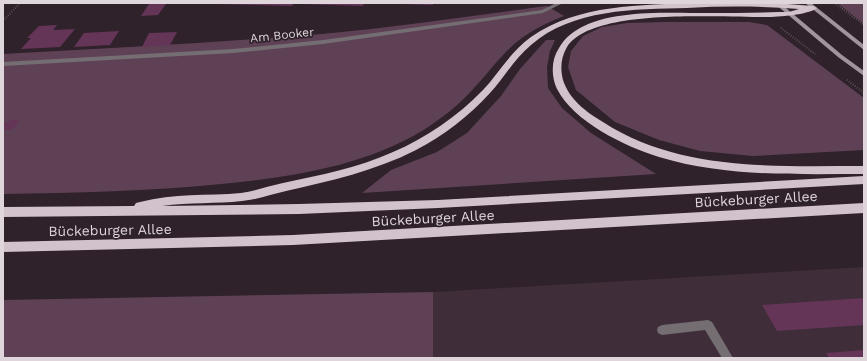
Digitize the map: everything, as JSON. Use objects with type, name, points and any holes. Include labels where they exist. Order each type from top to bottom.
[{"type":"highway","points":[[117,211],[166,200],[244,196],[329,177],[368,165],[411,148],[467,110],[486,92],[519,52],[533,39],[570,20],[600,12],[632,8],[777,4],[810,5]]},
{"type":"highway","points":[[810,5],[789,14],[647,16],[619,18],[594,25],[575,34],[566,42],[557,60],[559,82],[564,93],[579,109],[595,122],[622,137],[661,154],[700,163],[762,170],[864,170]]},
{"type":"highway","name":"Bückeburger Allee","points":[[3,212],[299,209],[438,204],[864,180]]},
{"type":"highway","name":"Bückeburger Allee","points":[[3,248],[293,240],[864,208]]},
{"type":"main road","points":[[777,4],[864,74]]},
{"type":"main road","points":[[810,5],[864,48]]},
{"type":"street","name":"Am Booker","points":[[3,64],[233,51],[323,42],[543,11],[560,3]]},
{"type":"street","points":[[662,330],[708,325],[728,358]]},
{"type":"path","points":[[3,21],[20,3]]},
{"type":"path","points":[[834,3],[864,26]]},
{"type":"shaded area","points":[[837,3],[864,3],[864,24]]},
{"type":"shaded area","points":[[547,6],[564,16],[549,22],[515,43],[450,111],[422,131],[399,143],[350,162],[299,174],[273,178],[194,186],[140,190],[3,194],[3,54],[202,43],[322,34],[406,25]]},
{"type":"shaded area","points":[[749,22],[767,25],[864,98],[864,150],[753,156],[700,151],[659,140],[615,122],[576,90],[568,67],[571,51],[583,36],[602,27],[627,23]]},
{"type":"shaded area","points":[[546,40],[555,40],[550,51],[547,67],[548,88],[562,108],[591,133],[656,174],[362,193],[391,170],[437,152],[467,133],[501,96],[520,69]]},
{"type":"shaded area","points":[[864,267],[864,358],[433,358],[433,292]]},
{"type":"shaded area","points":[[433,292],[433,358],[3,358],[3,300]]},
{"type":"building","points":[[218,3],[294,3],[292,6]]},
{"type":"building","points":[[302,3],[364,3],[363,6]]},
{"type":"building","points":[[433,3],[433,5],[402,4]]},
{"type":"building","points":[[149,4],[166,4],[158,15],[141,16]]},
{"type":"building","points":[[57,25],[53,30],[75,29],[60,47],[21,49],[31,38],[27,38],[39,26]]},
{"type":"building","points":[[119,31],[110,45],[74,47],[84,33]]},
{"type":"building","points":[[177,32],[170,45],[142,47],[149,33]]},
{"type":"building","points":[[10,120],[16,120],[19,122],[10,130],[3,130],[3,124]]},
{"type":"building","points":[[864,298],[864,325],[777,331],[762,305]]},
{"type":"building","points":[[864,350],[864,358],[829,358],[826,353]]}]
